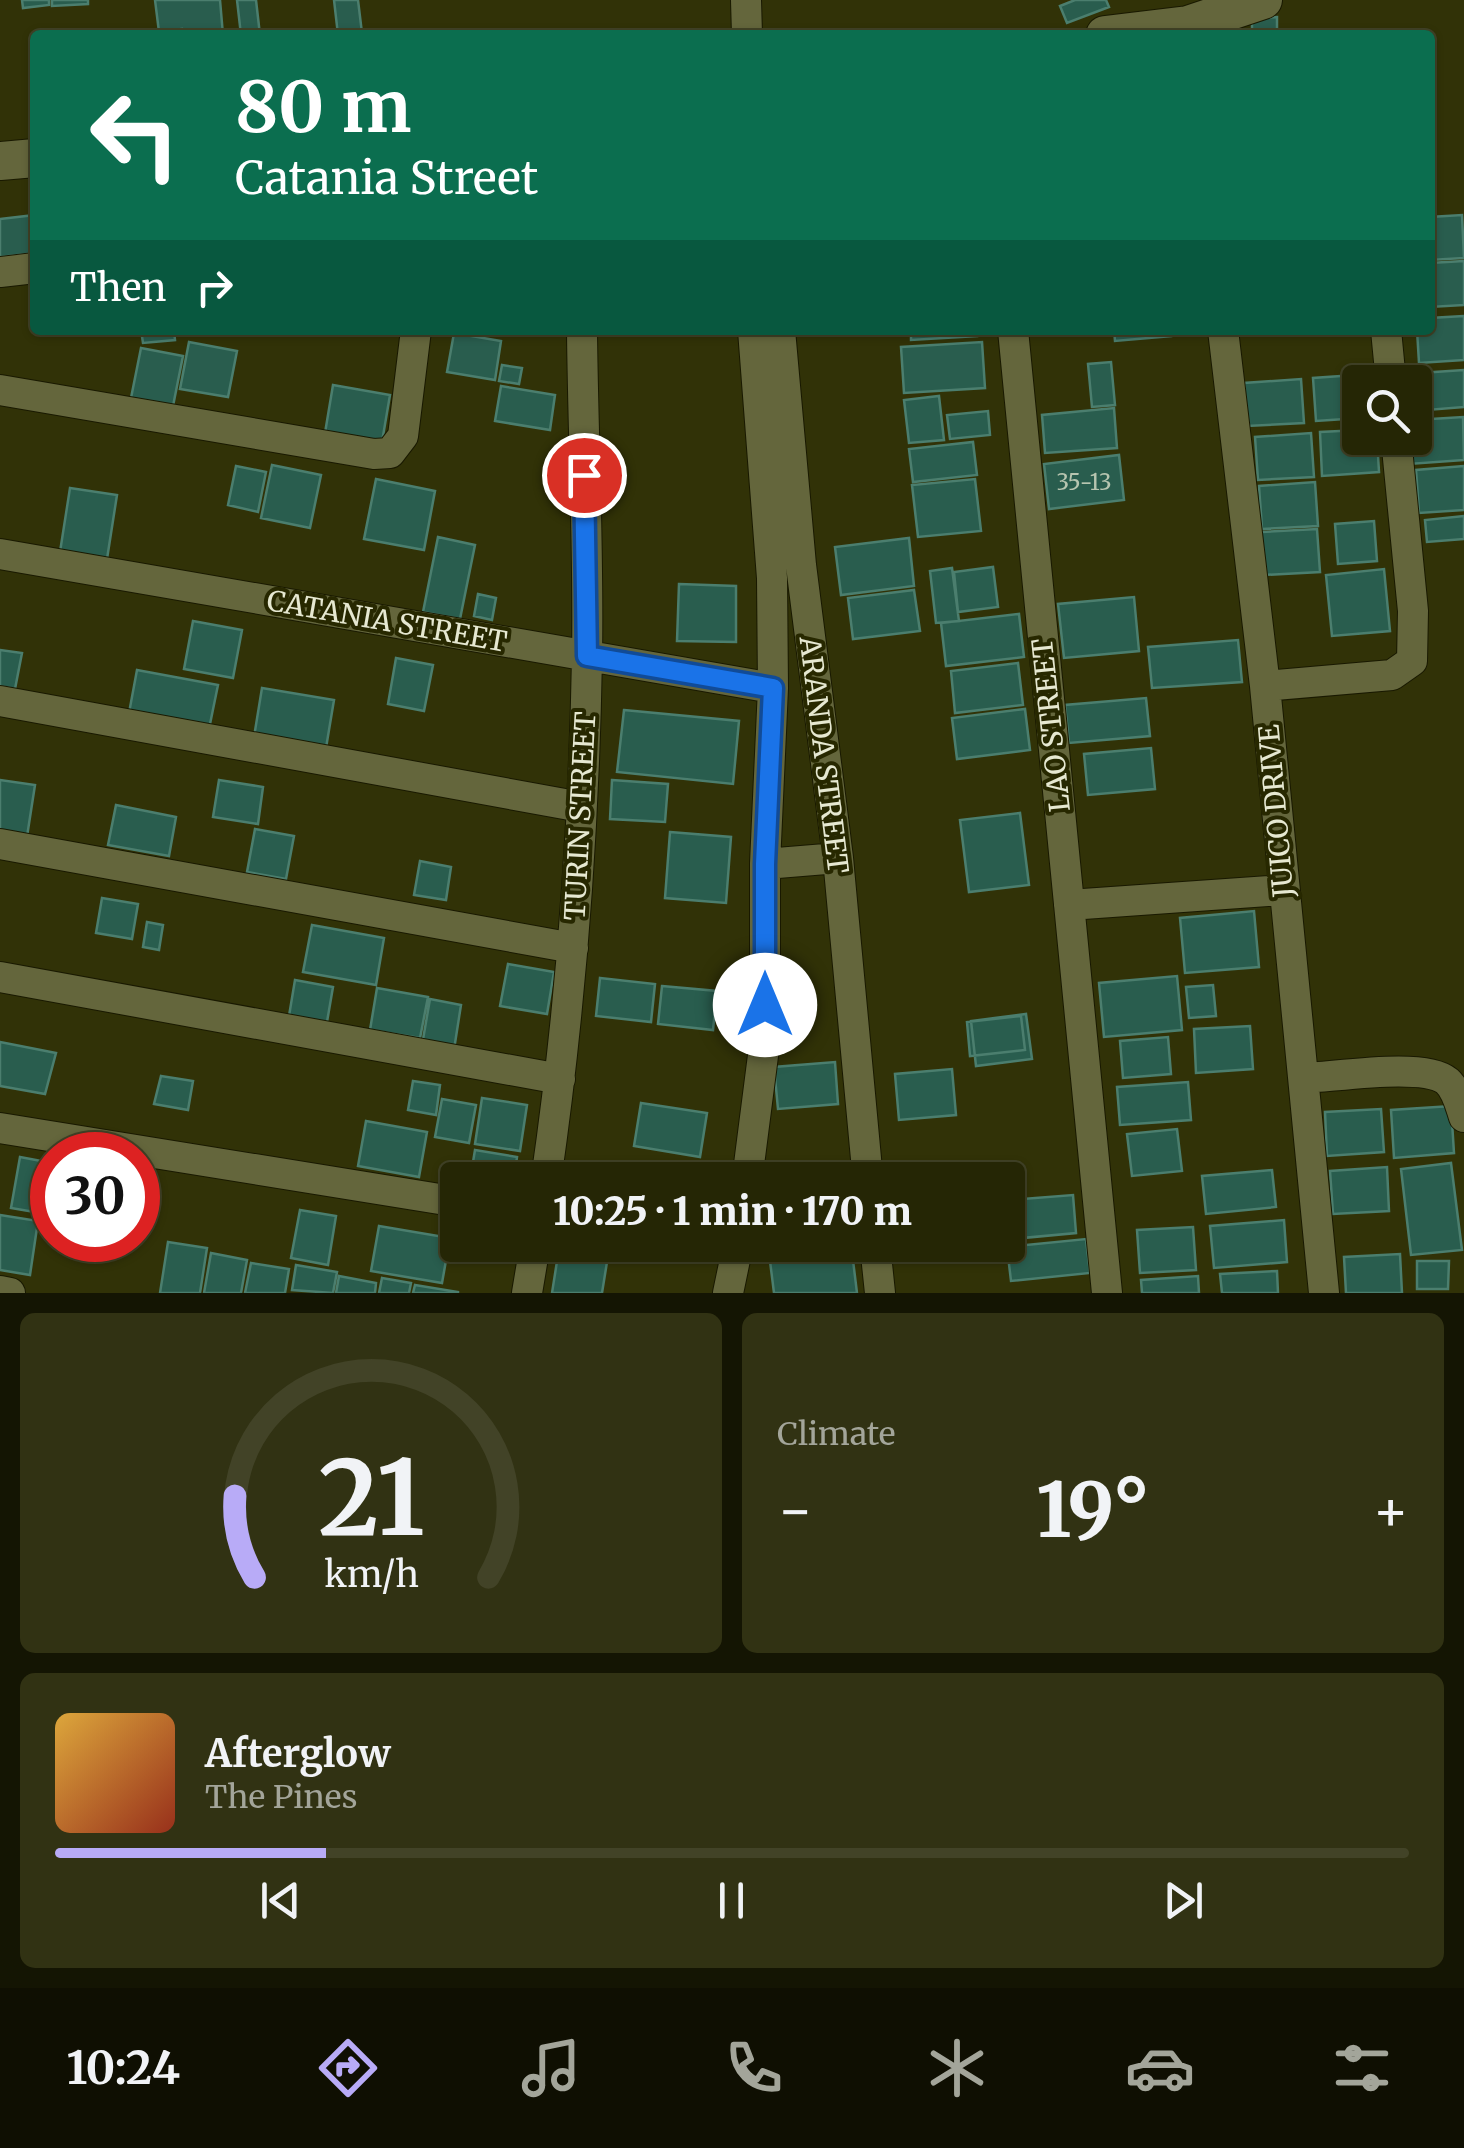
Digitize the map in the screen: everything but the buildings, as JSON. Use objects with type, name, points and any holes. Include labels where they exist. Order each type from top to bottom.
[{"type":"street","points":[[746,0],[747,30]]},
{"type":"street","points":[[1133,30],[1264,0]]},
{"type":"street","points":[[0,162],[30,159]]},
{"type":"street","points":[[0,272],[30,269]]},
{"type":"street","points":[[0,390],[374,454],[390,453],[403,436],[415,335]]},
{"type":"street","name":"TURIN STREET","points":[[549,1162],[574,948],[581,808],[587,656],[582,335]]},
{"type":"street","points":[[749,1162],[765,1040],[765,864],[773,688],[772,578],[753,335]]},
{"type":"street","name":"ARANDA STREET","points":[[780,335],[812,664],[838,858],[866,1162]]},
{"type":"street","name":"LAO STREET","points":[[1013,335],[1107,1293]]},
{"type":"street","name":"JUICO DRIVE","points":[[1224,335],[1264,686],[1324,1293]]},
{"type":"street","points":[[1386,335],[1389,365]]},
{"type":"street","points":[[1264,686],[1392,675],[1412,660],[1413,611],[1398,455]]},
{"type":"street","name":"CATANIA STREET","points":[[0,554],[773,688]]},
{"type":"street","points":[[773,688],[812,664]]},
{"type":"street","points":[[0,701],[581,808]]},
{"type":"street","points":[[0,844],[574,948]]},
{"type":"street","points":[[765,864],[838,858]]},
{"type":"street","points":[[1069,905],[1283,890]]},
{"type":"street","points":[[0,977],[560,1080]]},
{"type":"street","points":[[1304,1078],[1423,1072],[1444,1078],[1452,1086],[1464,1117]]},
{"type":"street","points":[[0,1128],[440,1199]]},
{"type":"street","points":[[526,1293],[532,1262]]},
{"type":"street","points":[[728,1293],[734,1262]]},
{"type":"street","points":[[877,1262],[880,1293]]},
{"type":"street","points":[[0,1291],[10,1293]]},
{"type":"route","points":[[584,475],[587,656],[773,688],[765,864],[765,1005]]}]
